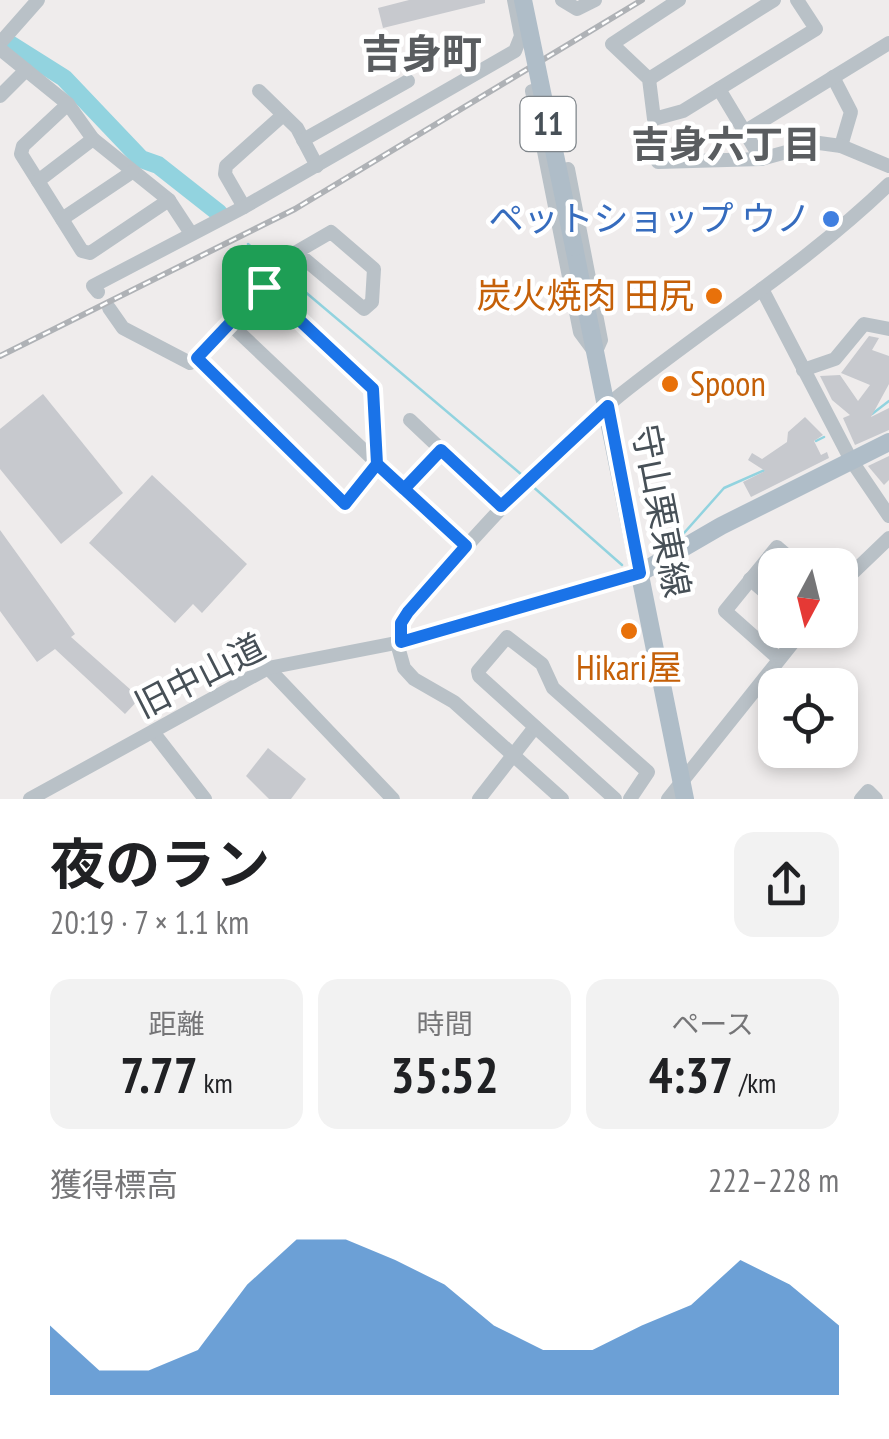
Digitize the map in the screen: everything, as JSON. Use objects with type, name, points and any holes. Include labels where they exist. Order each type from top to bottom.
[{"type":"main road","name":"守山栗東線","points":[[523,0],[685,799]]},
{"type":"main road","points":[[640,573],[736,518],[889,442]]},
{"type":"street","points":[[38,0],[0,46],[68,104],[93,139],[169,200],[190,232]]},
{"type":"street","points":[[98,292],[93,286],[244,207],[515,50],[521,36],[514,0]]},
{"type":"street","points":[[562,0],[578,9],[594,0]]},
{"type":"street","points":[[679,0],[612,44],[649,79],[654,118],[683,111],[816,29],[796,0]]},
{"type":"street","points":[[649,79],[774,0]]},
{"type":"street","points":[[744,132],[889,43]]},
{"type":"street","points":[[0,96],[26,70]]},
{"type":"street","points":[[833,77],[852,112],[841,146]]},
{"type":"street","points":[[303,140],[408,81]]},
{"type":"street","points":[[718,89],[762,159]]},
{"type":"street","points":[[259,91],[303,140],[317,166]]},
{"type":"street","points":[[532,91],[548,173],[568,169],[601,340],[597,353]]},
{"type":"street","points":[[68,104],[23,146],[21,154],[82,251],[90,253],[169,200]]},
{"type":"street","points":[[244,207],[225,174],[226,166],[283,115]]},
{"type":"street","points":[[38,181],[93,139]]},
{"type":"street","points":[[658,162],[762,159],[819,143],[841,146],[889,166]]},
{"type":"street","points":[[62,220],[132,172]]},
{"type":"street","points":[[562,799],[454,702],[404,668],[399,642],[401,623],[501,506],[608,406],[834,237],[889,184]]},
{"type":"street","points":[[109,308],[123,328],[190,364],[296,252],[332,232],[374,269],[372,302],[364,309],[296,252]]},
{"type":"street","points":[[197,358],[345,504],[377,464],[373,389],[264,287]]},
{"type":"street","points":[[762,289],[851,460],[889,516]]},
{"type":"street","points":[[228,322],[466,546]]},
{"type":"street","points":[[803,370],[835,360],[864,324],[889,329]]},
{"type":"street","points":[[410,420],[501,506]]},
{"type":"street","points":[[404,489],[441,450]]},
{"type":"street","points":[[858,567],[889,538]]},
{"type":"street","points":[[758,570],[724,611],[779,660]]},
{"type":"street","name":"旧中山道","points":[[30,799],[268,668],[399,642],[640,573]]},
{"type":"street","points":[[750,579],[758,586]]},
{"type":"street","points":[[615,799],[479,676],[478,671],[507,637],[542,664],[553,688],[648,772],[630,799]]},
{"type":"street","points":[[668,799],[788,648]]},
{"type":"street","points":[[268,668],[392,799]]},
{"type":"street","points":[[484,797],[535,727]]},
{"type":"street","points":[[153,732],[205,799]]},
{"type":"street","points":[[861,799],[868,792],[876,799]]},
{"type":"building","points":[[409,0],[485,3],[383,28],[378,8]]},
{"type":"building","points":[[869,336],[879,338],[872,350],[889,356],[889,384],[871,417],[889,408],[889,430],[855,445],[843,418],[850,415],[832,400],[820,376],[840,375],[858,401],[870,385],[841,373]]},
{"type":"building","points":[[43,394],[123,493],[61,544],[0,469],[0,429]]},
{"type":"building","points":[[805,417],[823,435],[814,441],[821,455],[827,452],[829,458],[751,497],[743,482],[765,471],[748,460],[752,453],[762,459],[787,442],[788,432]]},
{"type":"building","points":[[889,456],[889,480],[884,485],[868,466]]},
{"type":"building","points":[[152,475],[247,564],[202,613],[193,604],[175,623],[89,543]]},
{"type":"building","points":[[0,530],[75,634],[71,637],[140,698],[125,714],[55,649],[37,662],[0,611]]},
{"type":"building","points":[[268,748],[306,779],[291,799],[269,799],[246,776]]},
{"type":"waterway","points":[[10,44],[64,78],[141,159],[158,165],[219,213]]},
{"type":"waterway","points":[[248,244],[274,266]]},
{"type":"waterway","points":[[284,274],[522,475]]},
{"type":"waterway","points":[[872,414],[889,401]]},
{"type":"waterway","points":[[816,441],[824,437]]},
{"type":"waterway","points":[[677,541],[724,488],[765,470]]},
{"type":"waterway","points":[[531,485],[622,565]]},
{"type":"railway","points":[[0,356],[295,209],[642,0]]},
{"type":"place","name":"ペットショップ ウノ","points":[[831,219]]},
{"type":"place","name":"炭火焼肉 田尻","points":[[714,296]]},
{"type":"place","name":"Spoon","points":[[670,384]]},
{"type":"place","name":"Hikari屋","points":[[629,631]]},
{"type":"district","name":"吉身町","points":[[422,54]]},
{"type":"district","name":"吉身六丁目","points":[[726,145]]},
{"type":"route","points":[[264,287],[197,358],[345,504],[377,464],[466,546],[408,612],[401,623],[401,642],[640,573],[608,406],[501,506],[441,450],[404,489],[377,464],[373,389],[264,287]]}]
